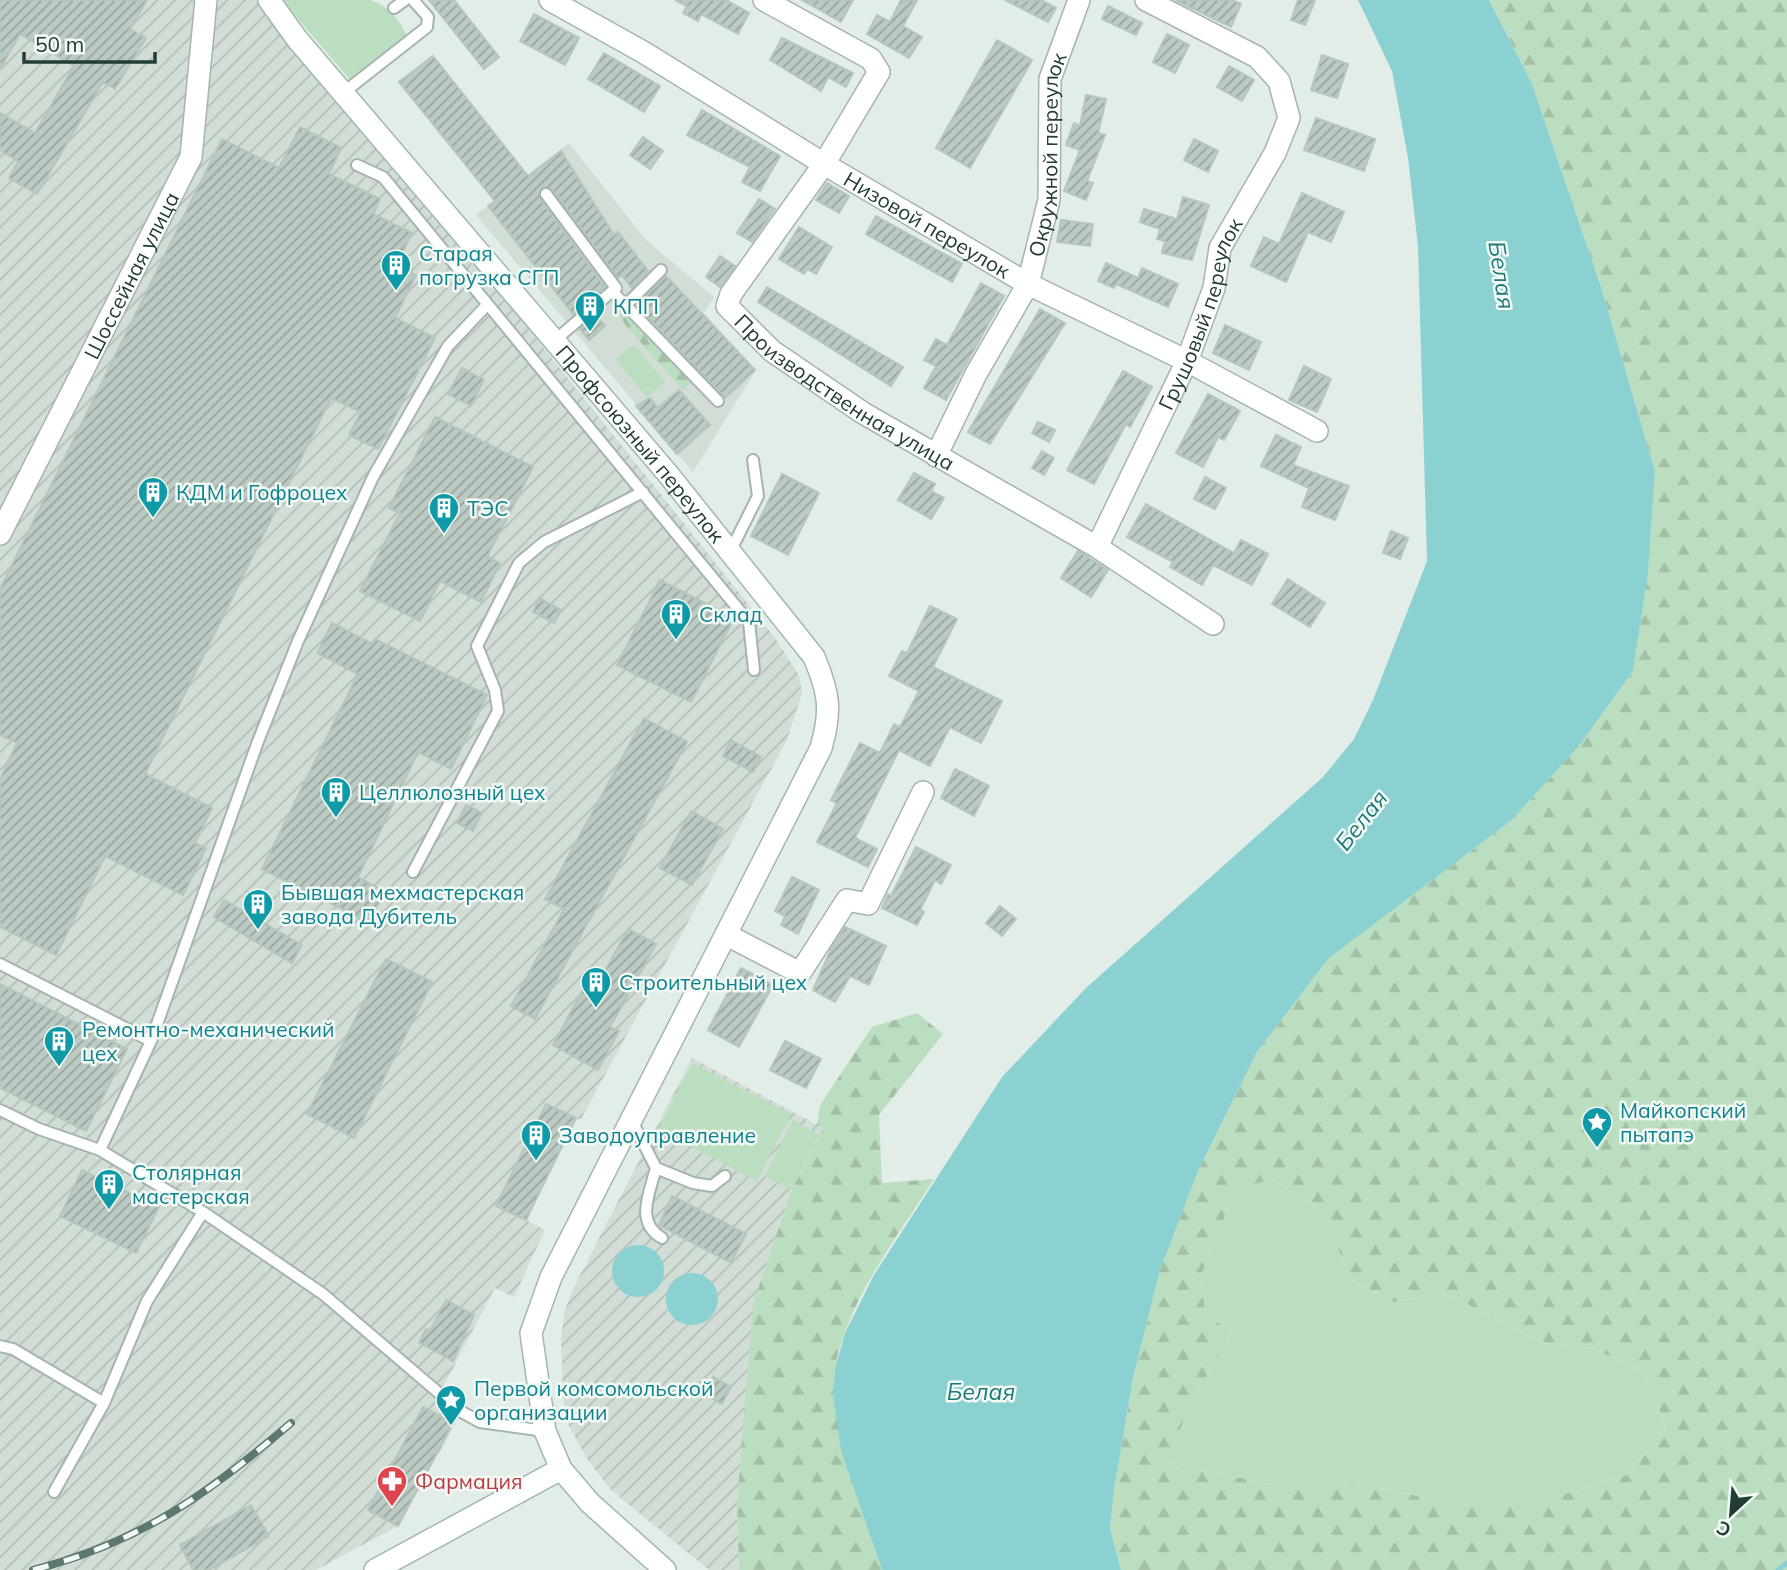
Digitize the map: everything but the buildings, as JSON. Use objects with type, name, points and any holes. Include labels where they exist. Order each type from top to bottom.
[{"type":"street","name":"Шоссейная улица","points":[[0,534],[191,157],[206,0]]},
{"type":"street","name":"Профсоюзный переулок","points":[[269,0],[297,39],[730,552],[814,657],[827,688],[829,719],[821,748],[551,1276],[531,1333],[545,1431],[561,1469],[590,1503],[665,1570]]},
{"type":"street","name":"Низовой переулок","points":[[550,0],[643,52],[824,164],[1028,284],[1187,361],[1317,431]]},
{"type":"street","name":"Производственная улица","points":[[764,0],[871,59],[879,72],[824,164],[732,294],[727,306],[772,351],[863,413],[1097,547],[1213,624]]},
{"type":"street","name":"Окружной переулок","points":[[936,456],[976,374],[1028,284],[1049,200],[1050,79],[1079,0]]},
{"type":"street","name":"Грушовый переулок","points":[[1097,547],[1187,361],[1214,288],[1220,248],[1275,153],[1289,118],[1279,81],[1257,57],[1146,0]]},
{"type":"street","points":[[727,935],[800,973],[847,900],[868,904],[923,792]]},
{"type":"street","points":[[375,1570],[561,1469]]},
{"type":"lane","points":[[394,9],[405,0]]},
{"type":"lane","points":[[343,93],[427,27],[428,18],[413,0]]},
{"type":"lane","points":[[357,165],[383,177],[486,306],[749,622],[754,670]]},
{"type":"lane","points":[[546,194],[616,288],[554,341]]},
{"type":"lane","points":[[626,304],[661,270]]},
{"type":"lane","points":[[612,291],[718,401]]},
{"type":"lane","points":[[100,1150],[151,1041],[257,744],[298,641],[367,490],[448,346],[486,306]]},
{"type":"lane","points":[[730,552],[758,496],[753,460]]},
{"type":"lane","points":[[412,872],[498,711],[495,690],[477,646],[519,563],[544,542],[643,492]]},
{"type":"lane","points":[[0,964],[151,1041]]},
{"type":"lane","points":[[0,1110],[39,1129],[100,1150],[202,1212],[323,1294],[460,1411],[481,1422],[545,1431]]},
{"type":"lane","points":[[632,1121],[656,1168],[693,1183],[712,1186],[725,1175]]},
{"type":"lane","points":[[656,1168],[644,1216],[647,1225],[663,1238]]},
{"type":"lane","points":[[54,1492],[104,1403],[148,1301],[202,1212]]},
{"type":"lane","points":[[0,1346],[13,1349],[104,1403]]},
{"type":"shaded area","points":[[0,0],[269,0],[297,39],[773,635],[799,675],[802,693],[787,740],[581,1119],[576,1119],[526,1220],[545,1230],[514,1297],[495,1288],[444,1385],[465,1395],[458,1419],[398,1526],[316,1570],[0,1570]]},
{"type":"shaded area","points":[[569,143],[646,240],[714,297],[704,313],[756,370],[693,472],[476,215]]},
{"type":"shaded area","points":[[692,1058],[823,1128],[791,1192],[745,1417],[737,1503],[739,1570],[709,1570],[611,1490],[587,1459],[569,1426],[563,1399],[561,1339],[565,1310],[573,1289]]},
{"type":"green space","points":[[282,0],[371,0],[393,14],[407,37],[351,81]]},
{"type":"green space","points":[[1489,0],[1787,0],[1787,1570],[1121,1570],[1110,1528],[1114,1490],[1133,1380],[1160,1270],[1199,1169],[1257,1052],[1328,959],[1512,820],[1579,746],[1633,671],[1648,574],[1655,471],[1601,287],[1532,84]],"holes":[[[1271,1179],[1327,1213],[1348,1278],[1392,1302],[1448,1294],[1543,1343],[1591,1348],[1643,1371],[1666,1427],[1627,1475],[1553,1498],[1458,1505],[1353,1482],[1278,1486],[1167,1462],[1190,1404],[1232,1332],[1205,1315],[1202,1273],[1235,1190]]]},
{"type":"green space","points":[[629,311],[693,380],[683,390],[626,326],[619,314]]},
{"type":"green space","points":[[634,345],[665,382],[647,397],[615,359]]},
{"type":"green space","points":[[917,1013],[943,1034],[879,1115],[882,1183],[934,1179],[862,1294],[841,1343],[835,1368],[834,1387],[843,1439],[858,1498],[882,1570],[739,1570],[737,1503],[753,1304],[791,1192],[823,1128],[817,1125],[820,1105],[872,1027]]},
{"type":"green space","points":[[692,1063],[791,1114],[757,1181],[658,1130]]},
{"type":"green space","points":[[793,1120],[819,1134],[791,1190],[765,1176]]},
{"type":"green space","points":[[1271,1179],[1327,1213],[1348,1278],[1392,1302],[1448,1294],[1543,1343],[1591,1348],[1643,1371],[1666,1427],[1627,1475],[1553,1498],[1458,1505],[1353,1482],[1278,1486],[1166,1462],[1190,1404],[1232,1332],[1205,1316],[1202,1273],[1235,1189]]},
{"type":"water","name":"Белая","points":[[1358,0],[1489,0],[1532,84],[1601,287],[1655,471],[1648,574],[1633,671],[1579,746],[1512,820],[1328,959],[1257,1052],[1199,1169],[1160,1270],[1133,1379],[1114,1490],[1110,1528],[1121,1570],[882,1570],[841,1451],[833,1395],[835,1368],[845,1333],[874,1275],[1002,1077],[1086,988],[1323,777],[1354,739],[1373,700],[1427,561],[1418,246],[1408,158],[1392,71]]},
{"type":"water","points":[[638,1245],[657,1252],[664,1271],[657,1290],[638,1297],[619,1290],[612,1271],[619,1252]]},
{"type":"water","points":[[692,1273],[711,1280],[718,1299],[711,1318],[692,1325],[673,1318],[666,1299],[673,1280]]},
{"type":"waterway","points":[[1778,1570],[1787,1563]]},
{"type":"railway","points":[[33,1570],[107,1545],[171,1513],[231,1472],[291,1423]]},
{"type":"place","name":"Старая погрузка СГП","points":[[396,292]]},
{"type":"place","name":"КПП","points":[[590,333]]},
{"type":"place","name":"КДМ и Гофроцех","points":[[153,519]]},
{"type":"place","name":"ТЭС","points":[[444,535]]},
{"type":"place","name":"Склад","points":[[676,641]]},
{"type":"place","name":"Целлюлозный цех","points":[[336,819]]},
{"type":"place","name":"Бывшая мехмастерская завода Дубитель","points":[[258,931]]},
{"type":"place","name":"Строительный цех","points":[[596,1009]]},
{"type":"place","name":"Ремонтно-механический цех","points":[[59,1068]]},
{"type":"place","name":"Майкопский пытапэ","points":[[1597,1149]]},
{"type":"place","name":"Заводоуправление","points":[[536,1162]]},
{"type":"place","name":"Столярная мастерская","points":[[109,1211]]},
{"type":"place","name":"Первой комсомольской организации","points":[[451,1427]]},
{"type":"place","name":"Фармация","points":[[392,1508]]}]
